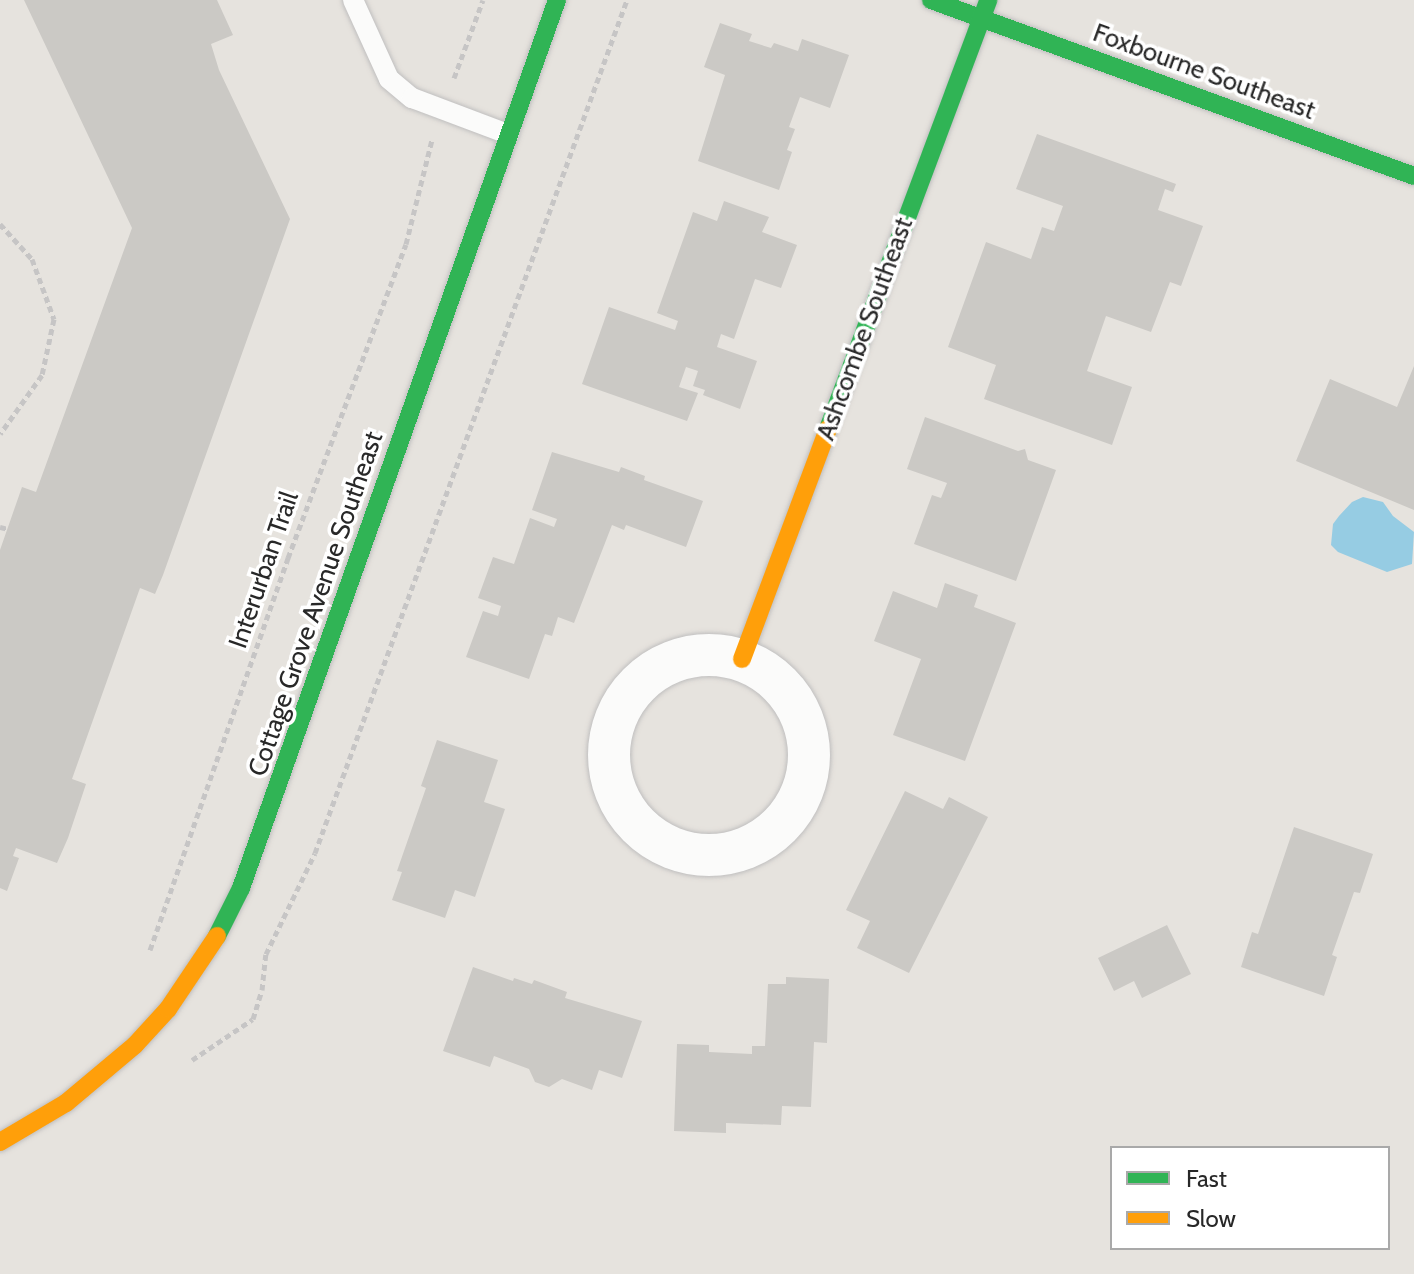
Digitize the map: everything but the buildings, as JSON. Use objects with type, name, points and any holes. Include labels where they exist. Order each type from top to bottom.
[{"type":"main road","name":"Cottage Grove Avenue Southeast","points":[[0,1142],[66,1103],[135,1045],[168,1009],[208,954],[241,888],[557,0]]},
{"type":"main road","name":"Foxbourne Southeast","points":[[931,0],[1414,176]]},
{"type":"main road","name":"Ashcombe Southeast","points":[[742,659],[988,0]]},
{"type":"street","points":[[697,654],[742,659],[779,682],[803,719],[810,758],[797,803],[764,839],[727,854],[682,853],[637,826],[615,793],[608,749],[624,700],[658,667],[697,654]]},
{"type":"lane","points":[[353,0],[389,79],[412,98],[508,134]]},
{"type":"path","name":"Interurban Trail","points":[[148,957],[288,558],[406,244],[431,142],[483,0]]},
{"type":"path","points":[[192,1060],[253,1019],[262,990],[266,954],[315,853],[627,0]]},
{"type":"path","points":[[0,224],[32,259],[54,319],[42,375],[0,434]]},
{"type":"path","points":[[0,527],[8,529]]},
{"type":"water","points":[[1363,497],[1383,502],[1393,516],[1414,532],[1412,564],[1387,572],[1338,552],[1331,545],[1333,524],[1352,502]]},
{"type":"traffic: fast","points":[[217,936],[241,888],[557,0]]},
{"type":"traffic: fast","points":[[931,0],[1414,176]]},
{"type":"traffic: fast","points":[[828,429],[988,0]]},
{"type":"traffic: slow","points":[[742,659],[828,429]]},
{"type":"traffic: slow","points":[[0,1142],[66,1103],[135,1045],[168,1009],[217,936]]}]
